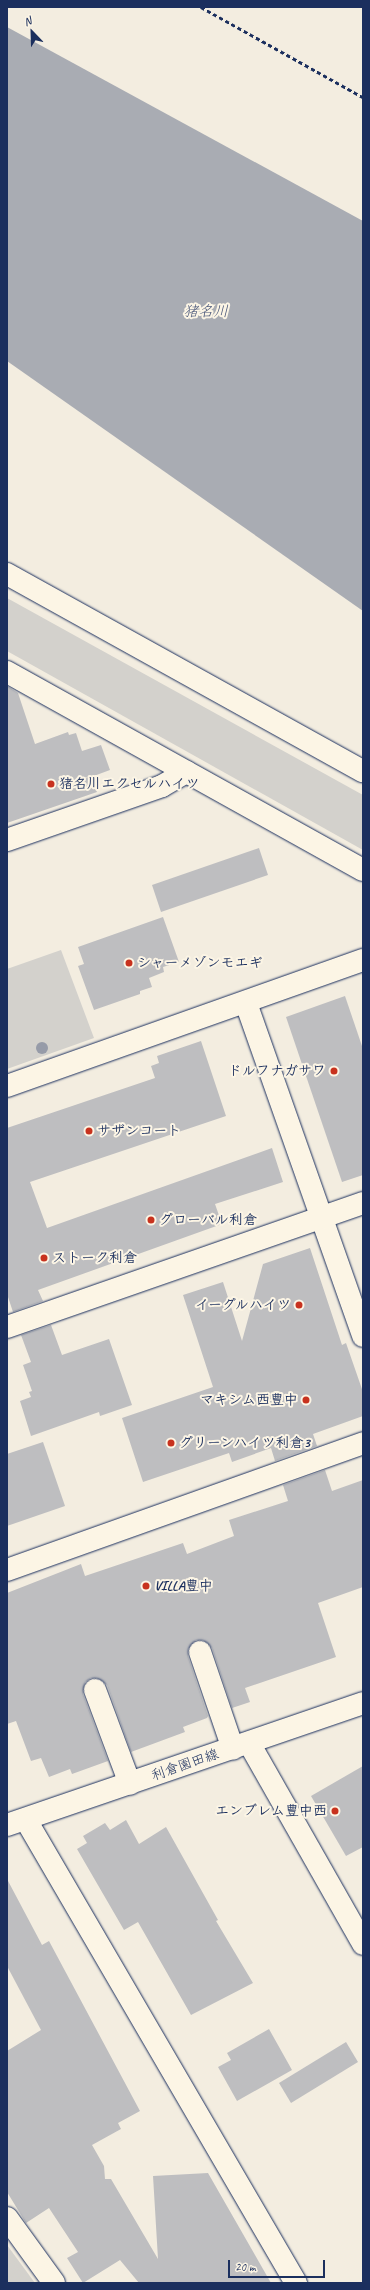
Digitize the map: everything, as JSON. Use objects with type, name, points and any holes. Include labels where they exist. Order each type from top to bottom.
[{"type":"street","points":[[7,574],[363,772]]},
{"type":"street","points":[[7,672],[363,870]]},
{"type":"street","points":[[7,840],[162,786],[186,772]]},
{"type":"street","points":[[7,1086],[246,1003],[363,960]]},
{"type":"street","points":[[246,1003],[320,1218],[363,1336]]},
{"type":"street","points":[[7,1327],[363,1203]]},
{"type":"street","points":[[7,1570],[363,1443]]},
{"type":"street","points":[[200,1652],[241,1746],[363,1944]]},
{"type":"street","points":[[96,1690],[130,1784]]},
{"type":"street","name":"利倉園田線","points":[[17,1823],[363,1703]]},
{"type":"street","points":[[17,1823],[296,2283]]},
{"type":"street","points":[[7,2218],[54,2283]]},
{"type":"path","points":[[201,7],[363,97]]},
{"type":"shaded area","points":[[7,598],[363,795],[363,850],[7,651]]},
{"type":"shaded area","points":[[61,950],[94,1038],[7,1069],[7,969]]},
{"type":"shaded area","points":[[7,2245],[35,2283],[7,2283]]},
{"type":"water","name":"猪名川","points":[[7,27],[363,221],[363,611],[7,361]]},
{"type":"building","name":"猪名川エクセルハイツ","points":[[7,686],[18,693],[35,744],[68,732],[69,735],[76,733],[82,751],[101,745],[110,770],[91,777],[97,792],[7,823]]},
{"type":"building","points":[[259,848],[268,875],[161,912],[152,885]]},
{"type":"building","name":"シャーメゾンモエギ","points":[[163,917],[179,962],[163,967],[164,972],[149,978],[152,987],[140,991],[140,994],[94,1010],[78,966],[84,964],[78,947]]},
{"type":"building","name":"ドルフナガサワ","points":[[345,996],[363,1049],[363,1175],[342,1182],[286,1017]]},
{"type":"building","points":[[201,1041],[226,1116],[30,1182],[47,1228],[272,1148],[283,1182],[215,1204],[222,1224],[38,1290],[43,1301],[13,1312],[7,1294],[7,1128],[155,1078],[151,1066],[159,1063],[157,1056]]},
{"type":"building","points":[[310,1248],[342,1345],[346,1343],[363,1392],[363,1416],[313,1434],[317,1446],[275,1461],[271,1448],[232,1462],[229,1453],[143,1482],[122,1418],[213,1387],[183,1295],[223,1282],[242,1341],[263,1264]]},
{"type":"building","points":[[51,1325],[62,1355],[109,1339],[132,1405],[100,1416],[99,1412],[31,1436],[20,1401],[31,1397],[29,1392],[32,1391],[23,1365],[31,1362],[21,1335]]},
{"type":"building","points":[[43,1442],[65,1506],[7,1526],[7,1454]]},
{"type":"building","points":[[325,1470],[332,1491],[363,1480],[363,1587],[318,1603],[336,1657],[245,1688],[250,1702],[232,1708],[212,1648],[203,1640],[196,1640],[188,1649],[188,1656],[208,1716],[207,1718],[183,1727],[185,1732],[131,1752],[107,1685],[97,1678],[91,1678],[85,1682],[83,1694],[108,1761],[72,1774],[70,1769],[49,1777],[41,1758],[31,1761],[16,1721],[7,1724],[7,1593],[81,1564],[85,1576],[183,1543],[187,1554],[234,1536],[229,1520],[288,1501],[283,1485]]},
{"type":"building","name":"エンブレム豊中西","points":[[363,1766],[363,1847],[346,1856],[311,1796]]},
{"type":"building","points":[[126,1820],[139,1844],[166,1827],[218,1920],[216,1921],[253,1983],[191,2015],[138,1922],[124,1930],[77,1849],[87,1843],[83,1836],[105,1823],[110,1830]]},
{"type":"building","points":[[7,1879],[42,1945],[49,1941],[140,2111],[118,2123],[121,2129],[92,2145],[104,2166],[105,2179],[111,2179],[158,2259],[153,2176],[208,2173],[271,2283],[139,2283],[120,2260],[83,2283],[67,2258],[78,2252],[49,2208],[26,2223],[7,2192],[7,2051],[41,2030],[7,1966]]},
{"type":"building","points":[[269,2029],[292,2070],[237,2101],[218,2067],[231,2060],[227,2053]]},
{"type":"building","points":[[346,2042],[358,2062],[291,2103],[279,2083]]},
{"type":"place","name":"猪名川エクセルハイツ","points":[[51,784]]},
{"type":"place","name":"シャーメゾンモエギ","points":[[129,963]]},
{"type":"place","name":"ドルフナガサワ","points":[[334,1071]]},
{"type":"place","name":"サザンコート","points":[[89,1131]]},
{"type":"place","name":"グローバル利倉","points":[[151,1220]]},
{"type":"place","name":"ストーク利倉","points":[[44,1258]]},
{"type":"place","name":"イーグルハイツ","points":[[299,1305]]},
{"type":"place","name":"マキシム西豊中","points":[[306,1400]]},
{"type":"place","name":"グリーンハイツ利倉3","points":[[171,1443]]},
{"type":"place","name":"VILLA豊中","points":[[146,1586]]},
{"type":"place","name":"エンブレム豊中西","points":[[335,1811]]}]
